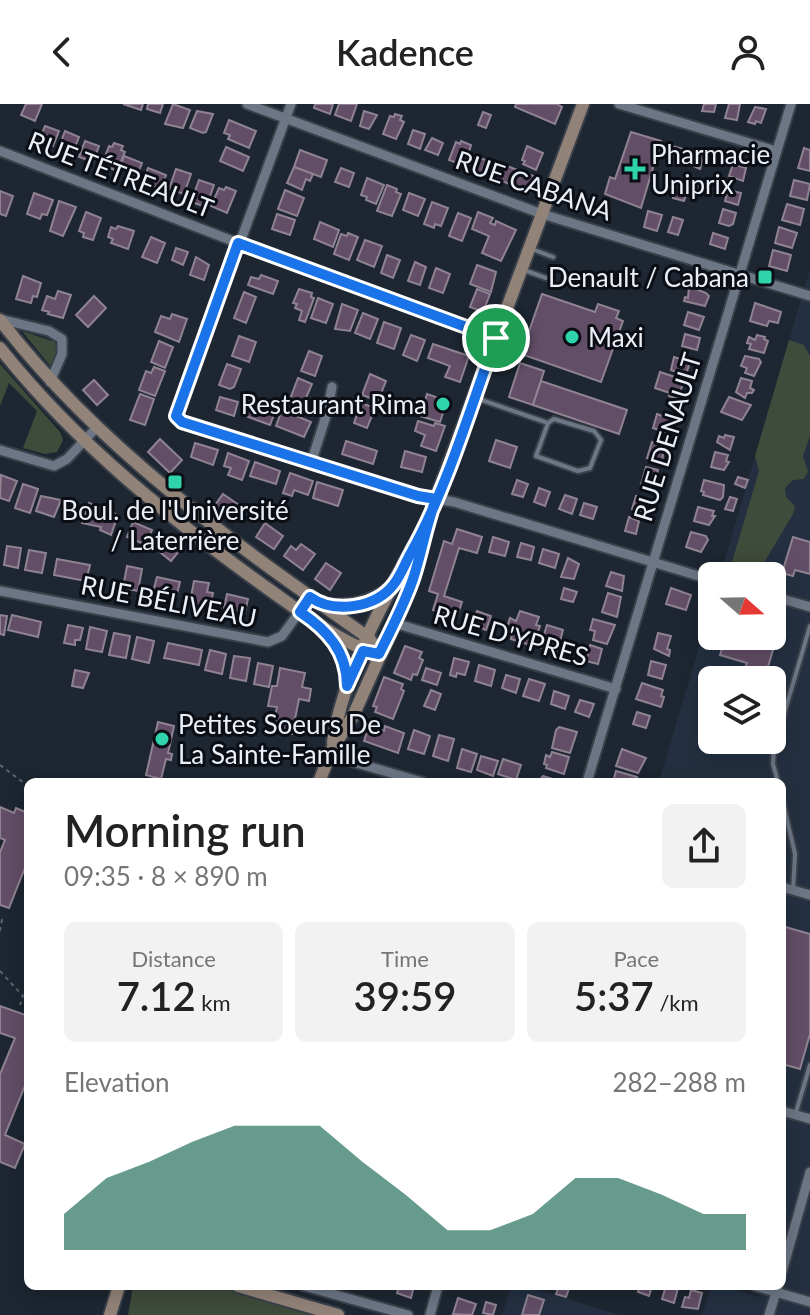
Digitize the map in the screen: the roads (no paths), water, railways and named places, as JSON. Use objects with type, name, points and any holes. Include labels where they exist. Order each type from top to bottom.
[{"type":"main road","points":[[330,752],[353,716],[414,577],[427,523],[583,104]]},
{"type":"main road","points":[[0,319],[50,382],[96,428],[183,504],[316,601],[379,654]]},
{"type":"main road","points":[[0,348],[48,405],[84,441],[167,514],[300,612],[366,645]]},
{"type":"main road","points":[[320,778],[347,686],[427,523]]},
{"type":"main road","points":[[316,601],[357,606],[394,585]]},
{"type":"main road","points":[[317,623],[343,656],[347,686]]},
{"type":"main road","points":[[110,1315],[118,1290]]},
{"type":"main road","points":[[252,1290],[338,1315]]},
{"type":"street","name":"RUE CABANA","points":[[247,104],[542,214],[810,296]]},
{"type":"street","points":[[291,104],[176,416],[182,422],[418,496],[698,576]]},
{"type":"street","points":[[619,104],[776,151]]},
{"type":"street","name":"RUE DENAULT","points":[[588,778],[791,104]]},
{"type":"street","name":"RUE TÉTREAULT","points":[[0,151],[496,338]]},
{"type":"street","points":[[0,319],[49,331],[62,339],[62,354],[50,382]]},
{"type":"street","points":[[311,463],[332,387]]},
{"type":"street","points":[[0,450],[54,466],[67,459],[96,428]]},
{"type":"street","name":"RUE BÉLIVEAU","points":[[0,591],[268,642],[282,636],[300,612],[316,601]]},
{"type":"street","points":[[786,600],[810,607]]},
{"type":"street","name":"RUE D'YPRES","points":[[394,623],[616,689]]},
{"type":"street","points":[[330,752],[410,778]]},
{"type":"street","points":[[786,888],[810,895]]},
{"type":"street","points":[[786,1112],[810,1119]]},
{"type":"street","points":[[786,1258],[810,1172]]},
{"type":"street","points":[[318,1290],[408,1315]]},
{"type":"street","points":[[430,1315],[437,1290]]},
{"type":"street","points":[[769,1315],[777,1290]]},
{"type":"street","points":[[780,1290],[810,1302]]},
{"type":"lane","points":[[529,248],[553,257]]},
{"type":"lane","points":[[521,269],[546,278]]},
{"type":"lane","points":[[473,398],[548,423]]},
{"type":"lane","points":[[554,419],[594,431],[601,440],[590,468],[578,471],[536,456],[548,423],[554,419]]},
{"type":"lane","points":[[777,778],[773,764],[774,748],[810,626]]},
{"type":"lane","points":[[786,815],[795,854],[793,890]]},
{"type":"lane","points":[[795,1115],[810,1065]]},
{"type":"place","name":"Pharmacie Uniprix","points":[[635,169]]},
{"type":"place","name":"Denault / Cabana","points":[[765,277]]},
{"type":"place","name":"Maxi","points":[[572,337]]},
{"type":"place","name":"Restaurant Rima","points":[[443,404]]},
{"type":"place","name":"Boul. de l'Université / Laterrière","points":[[175,482]]},
{"type":"place","name":"Petites Soeurs De La Sainte-Famille","points":[[162,739]]}]
